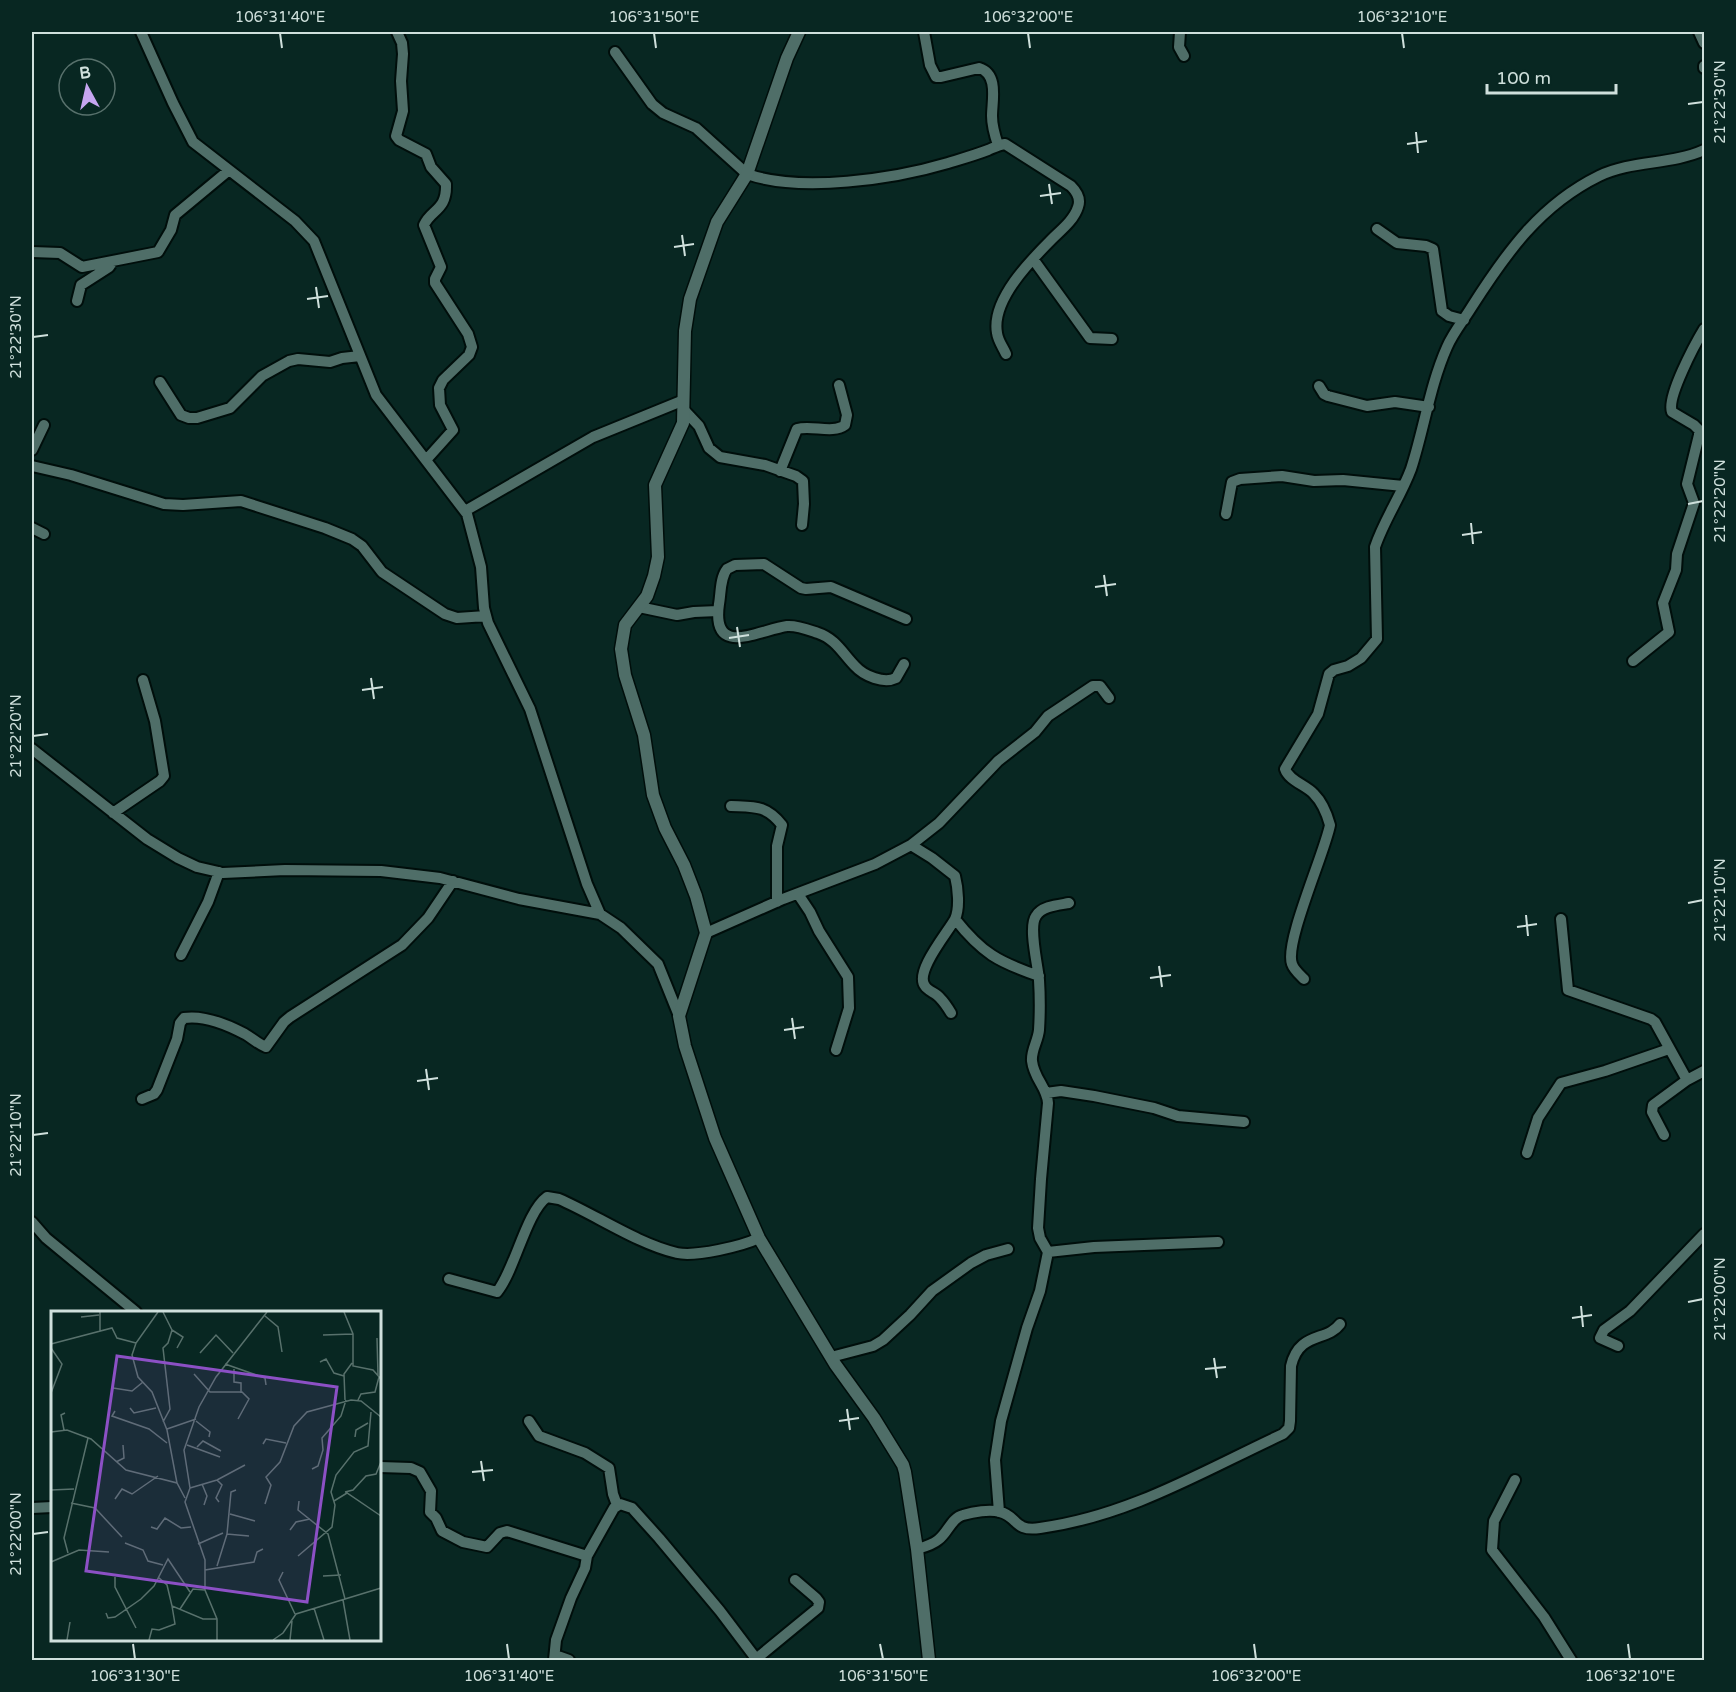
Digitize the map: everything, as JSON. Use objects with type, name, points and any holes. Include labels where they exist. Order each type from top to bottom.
[{"type":"street","points":[[141,32],[190,137],[198,147],[295,221],[314,241],[380,400],[465,511],[481,567],[486,616],[530,708],[587,884],[600,914]]},
{"type":"street","points":[[397,32],[402,43],[403,54],[401,81],[403,111],[396,136],[399,140],[426,154],[431,167],[446,184],[445,196],[440,208],[425,221],[424,225],[441,267],[435,283],[468,334],[472,347],[469,355],[440,384],[438,394],[440,405],[453,430],[426,460]]},
{"type":"street","points":[[679,1016],[706,933],[696,896],[656,805],[651,788],[644,735],[621,659],[622,637],[629,618],[647,596],[658,557],[655,485],[683,423],[687,315],[714,230],[747,174],[787,58],[799,32]]},
{"type":"street","points":[[924,32],[930,65],[936,77],[978,68],[987,73],[993,84],[992,117],[998,145]]},
{"type":"street","points":[[1180,32],[1179,47],[1184,56]]},
{"type":"street","points":[[1700,32],[1704,43]]},
{"type":"street","points":[[615,52],[652,104],[663,113],[696,128],[747,174],[771,180],[814,182],[857,180],[914,172],[1005,144],[1071,186],[1079,204],[1073,217],[1033,259],[1008,291],[996,320],[997,334],[1006,354]]},
{"type":"street","points":[[1304,979],[1292,964],[1291,951],[1303,905],[1330,825],[1317,797],[1288,776],[1286,769],[1318,714],[1329,674],[1361,658],[1377,639],[1375,547],[1410,470],[1447,347],[1503,261],[1529,227],[1564,196],[1614,170],[1685,157],[1704,150]]},
{"type":"street","points":[[32,252],[60,254],[81,267],[158,252],[171,230],[175,215],[228,171]]},
{"type":"street","points":[[1377,229],[1397,243],[1426,246],[1433,249],[1442,311],[1449,316],[1464,320]]},
{"type":"street","points":[[1033,259],[1090,338],[1112,339]]},
{"type":"street","points":[[77,301],[81,285],[109,267],[114,261]]},
{"type":"street","points":[[1633,661],[1669,632],[1663,603],[1676,570],[1677,554],[1694,503],[1687,484],[1699,435],[1699,430],[1672,412],[1670,405],[1678,379],[1704,329]]},
{"type":"street","points":[[160,382],[181,415],[197,418],[230,408],[262,376],[289,361],[298,359],[330,362],[360,356]]},
{"type":"street","points":[[780,471],[797,429],[805,427],[838,429],[845,425],[846,415],[839,385]]},
{"type":"street","points":[[1319,386],[1328,396],[1367,406],[1395,402],[1429,407]]},
{"type":"street","points":[[465,511],[593,437],[684,405]]},
{"type":"street","points":[[684,405],[699,426],[709,448],[715,454],[725,459],[765,465],[803,481],[802,525]]},
{"type":"street","points":[[32,450],[44,425]]},
{"type":"street","points":[[33,470],[80,478],[164,504],[191,505],[241,501],[325,528],[352,539],[362,546],[382,572],[445,614],[457,618],[486,616]]},
{"type":"street","points":[[1226,514],[1233,482],[1240,479],[1282,476],[1314,481],[1343,480],[1403,486]]},
{"type":"street","points":[[32,528],[44,534]]},
{"type":"street","points":[[904,664],[896,678],[882,681],[856,668],[840,648],[820,634],[790,626],[756,636],[733,637],[722,632],[718,624],[718,611],[723,578],[727,569],[760,563],[790,579],[801,588],[831,587],[906,619]]},
{"type":"street","points":[[639,607],[677,615],[718,611]]},
{"type":"street","points":[[113,813],[164,776],[155,722],[143,680]]},
{"type":"street","points":[[706,933],[777,902],[875,864],[911,845],[939,823],[998,760],[1035,732],[1048,716],[1093,686],[1100,686],[1109,698]]},
{"type":"street","points":[[32,749],[147,839],[197,867],[219,872],[381,871],[453,881],[519,899],[600,914],[621,928],[658,964],[679,1016],[685,1046],[715,1138],[759,1238],[831,1357],[874,1418],[903,1465],[917,1549],[929,1660]]},
{"type":"street","points":[[731,806],[763,808],[782,825],[777,846],[777,902]]},
{"type":"street","points":[[911,845],[954,874],[956,881],[955,919],[938,942],[926,967],[923,982],[925,987],[939,997],[951,1013]]},
{"type":"street","points":[[181,955],[208,902],[219,872]]},
{"type":"street","points":[[142,1099],[157,1090],[177,1039],[181,1020],[190,1017],[232,1028],[266,1047],[290,1017],[402,945],[428,918],[453,881]]},
{"type":"street","points":[[798,894],[848,977],[849,1008],[836,1050]]},
{"type":"street","points":[[999,1512],[995,1460],[1000,1421],[1040,1291],[1048,1252],[1040,1238],[1038,1228],[1048,1103],[1046,1093],[1037,1080],[1031,1058],[1039,1034],[1039,976],[1033,926],[1035,916],[1046,908],[1069,903]]},
{"type":"street","points":[[1561,918],[1568,990],[1651,1019],[1655,1022],[1688,1080]]},
{"type":"street","points":[[955,919],[985,952],[1010,967],[1039,976]]},
{"type":"street","points":[[1527,1153],[1538,1118],[1561,1083],[1669,1049]]},
{"type":"street","points":[[1664,1135],[1651,1108],[1704,1071]]},
{"type":"street","points":[[1046,1093],[1061,1091],[1154,1108],[1178,1116],[1244,1122]]},
{"type":"street","points":[[449,1279],[497,1292],[538,1206],[547,1197],[559,1199],[638,1237],[680,1253],[737,1246],[759,1238]]},
{"type":"street","points":[[32,1222],[54,1244],[135,1311]]},
{"type":"street","points":[[1618,1346],[1600,1338],[1604,1330],[1630,1311],[1704,1234]]},
{"type":"street","points":[[1048,1252],[1094,1247],[1218,1242]]},
{"type":"street","points":[[831,1357],[873,1346],[883,1340],[932,1291],[971,1263],[1008,1248]]},
{"type":"street","points":[[917,1549],[940,1539],[959,1516],[999,1512],[1024,1528],[1032,1529],[1077,1522],[1124,1508],[1164,1492],[1283,1434],[1289,1428],[1290,1421],[1293,1357],[1313,1338],[1331,1331],[1340,1324]]},
{"type":"street","points":[[529,1421],[539,1436],[580,1451],[609,1468],[617,1505]]},
{"type":"street","points":[[381,1467],[411,1468],[420,1472],[431,1491],[430,1512],[439,1522],[442,1531],[463,1542],[487,1547],[500,1533],[507,1531],[586,1556]]},
{"type":"street","points":[[1515,1480],[1494,1521],[1492,1550],[1544,1617],[1571,1660]]},
{"type":"street","points":[[33,1504],[51,1507]]},
{"type":"street","points":[[617,1505],[622,1504],[632,1508],[720,1611],[756,1660],[818,1608],[819,1602],[816,1598],[795,1580]]},
{"type":"street","points":[[569,1660],[554,1658],[556,1640],[585,1568],[586,1556],[617,1505]]}]
